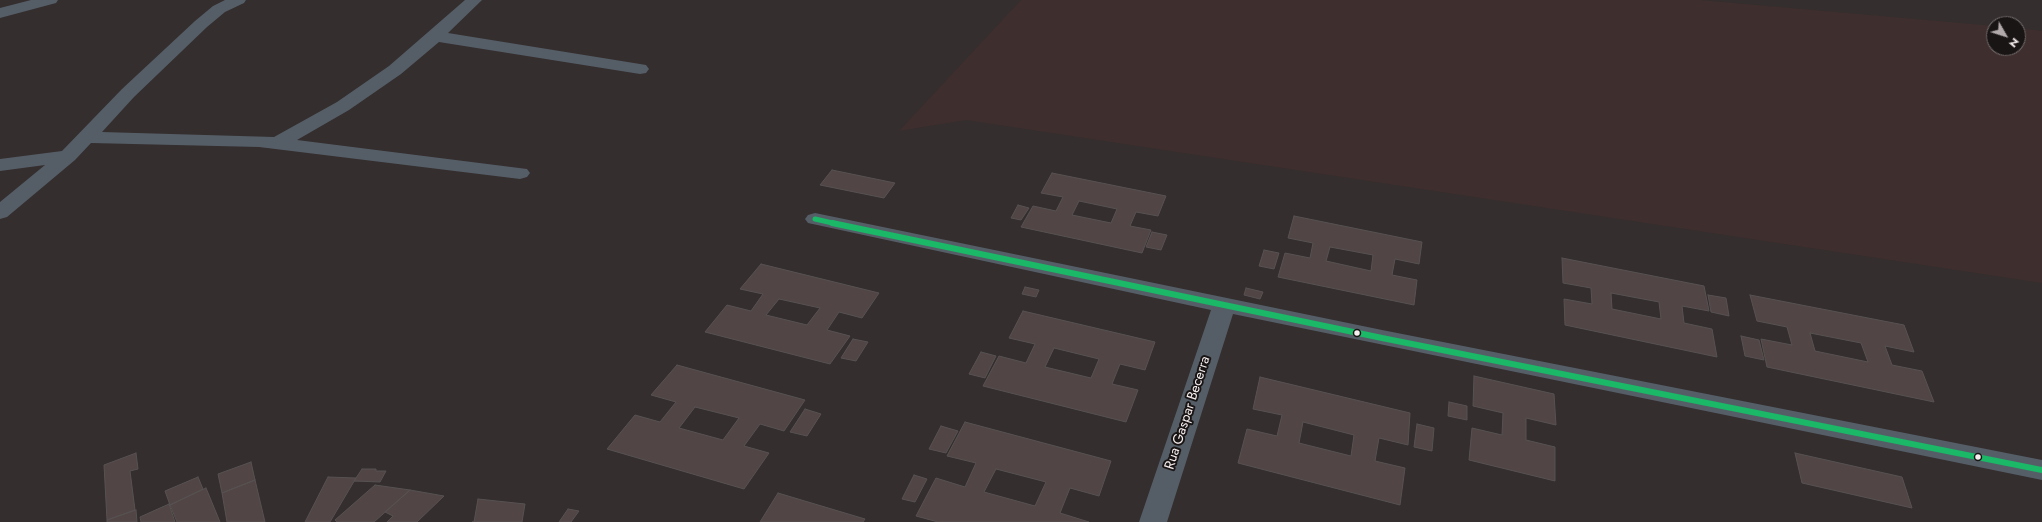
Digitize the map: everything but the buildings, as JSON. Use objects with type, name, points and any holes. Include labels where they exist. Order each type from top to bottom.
[{"type":"street","points":[[0,13],[50,0]]},
{"type":"street","points":[[0,213],[68,156],[128,93],[201,24],[219,9],[238,0]]},
{"type":"street","points":[[277,143],[343,106],[394,70],[435,36],[474,0]]},
{"type":"street","points":[[435,36],[640,69]]},
{"type":"street","points":[[86,137],[213,139],[277,143],[520,172]]},
{"type":"street","points":[[0,166],[68,156]]},
{"type":"street","points":[[815,218],[1224,305],[2042,470]]},
{"type":"street","name":"Rua Gaspar Becerra","points":[[1153,522],[1224,305]]},
{"type":"shaded area","points":[[1021,0],[1700,0],[1986,25],[1986,56],[2026,56],[2026,29],[2042,31],[2042,283],[966,120],[899,131]]},
{"type":"transit line","points":[[815,219],[1382,338],[2042,470]]}]
